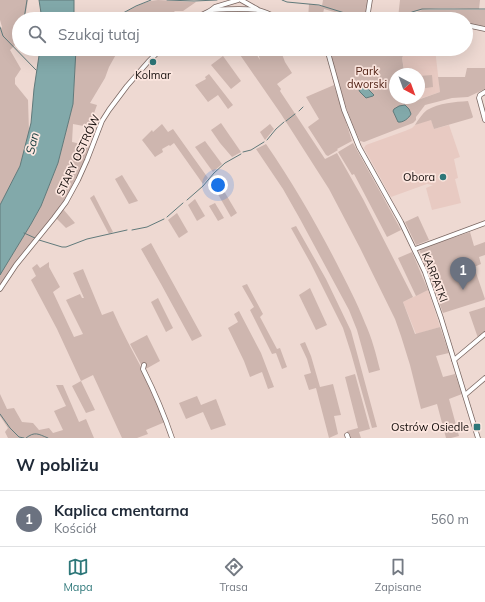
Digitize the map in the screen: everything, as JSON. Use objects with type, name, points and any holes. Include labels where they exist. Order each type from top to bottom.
[{"type":"street","points":[[208,12],[215,7],[239,0],[262,12]]},
{"type":"street","points":[[368,12],[370,0]]},
{"type":"street","points":[[212,10],[236,9],[259,11]]},
{"type":"street","points":[[473,26],[485,29]]},
{"type":"street","name":"STARY OSTRÓW","points":[[0,289],[16,265],[66,202],[87,160],[102,121],[109,110],[127,86],[154,56]]},
{"type":"street","points":[[329,56],[344,110],[359,147],[415,249]]},
{"type":"street","points":[[485,92],[478,98],[485,120]]},
{"type":"street","name":"KARPATKI","points":[[478,438],[425,272],[415,249],[485,223]]},
{"type":"street","points":[[454,360],[485,334]]},
{"type":"street","points":[[144,365],[143,369],[156,396],[172,438]]},
{"type":"street","points":[[465,395],[485,378]]},
{"type":"shaded area","points":[[403,56],[436,56],[440,92],[425,97],[425,68],[404,68]]},
{"type":"shaded area","points":[[431,119],[434,129],[449,125],[460,157],[454,159],[458,178],[455,179],[461,203],[432,210],[426,188],[433,185],[427,184],[391,197],[364,148],[366,145],[405,131],[415,125]]},
{"type":"shaded area","points":[[428,290],[440,327],[416,334],[403,302]]},
{"type":"green space","points":[[0,0],[28,0],[26,12],[12,12],[12,48],[10,50],[12,56],[13,56],[21,69],[15,78],[15,84],[28,100],[29,132],[20,166],[0,205],[0,30],[2,27],[0,20]]},
{"type":"green space","points":[[323,0],[368,0],[366,12],[334,12],[324,9],[323,12],[308,12],[309,4],[322,6]]},
{"type":"green space","points":[[400,0],[480,0],[479,9],[431,9],[413,12],[399,12]]},
{"type":"green space","points":[[152,1],[196,2],[183,11],[126,12],[141,4]]},
{"type":"green space","points":[[422,10],[485,10],[485,28],[473,25],[473,12],[416,12]]},
{"type":"green space","points":[[76,56],[115,56],[105,78],[90,103],[97,105],[89,127],[73,124],[72,142],[90,146],[65,200],[0,285],[0,275],[41,206],[58,163],[73,104]]},
{"type":"green space","points":[[223,56],[241,81],[231,89],[211,65]]},
{"type":"green space","points":[[241,56],[257,56],[260,60],[259,56],[283,56],[292,73],[277,84],[281,89],[280,91],[325,159],[337,153],[363,199],[413,297],[403,302],[415,334],[440,327],[449,353],[436,356],[443,377],[455,374],[462,394],[449,399],[459,436],[446,438],[437,404],[421,409],[410,365],[395,319],[329,189],[281,114]]},
{"type":"green space","name":"Park dworski","points":[[331,56],[403,56],[404,68],[389,68],[389,104],[425,104],[425,97],[440,92],[438,77],[465,77],[467,68],[485,68],[485,89],[468,97],[452,98],[425,105],[413,123],[364,142],[360,141],[346,108]]},
{"type":"green space","points":[[209,74],[233,105],[228,109],[218,95],[208,102],[195,85],[206,79],[205,77]]},
{"type":"green space","points":[[432,75],[433,87],[425,88],[425,76]]},
{"type":"green space","points":[[334,85],[352,141],[328,156],[308,127],[319,119],[306,97]]},
{"type":"green space","points":[[468,101],[473,117],[472,118],[434,129],[431,120],[415,125],[423,113],[427,110],[447,103]]},
{"type":"green space","points":[[221,123],[241,152],[232,157],[211,130]]},
{"type":"green space","points":[[162,124],[168,132],[173,129],[208,178],[203,184],[174,143],[162,149],[163,152],[155,157],[142,140],[152,130],[153,132]]},
{"type":"green space","points":[[270,124],[274,129],[265,140],[260,132]]},
{"type":"green space","points":[[205,141],[222,164],[213,172],[195,147]]},
{"type":"green space","points":[[353,143],[401,230],[387,237],[354,174],[352,175],[338,152]]},
{"type":"green space","points":[[266,144],[285,173],[328,247],[370,334],[380,370],[369,373],[357,330],[349,310],[283,189],[256,149]]},
{"type":"green space","points":[[122,175],[138,201],[129,204],[115,179]]},
{"type":"green space","points":[[215,176],[237,213],[231,217],[211,182]]},
{"type":"green space","points":[[94,195],[113,232],[109,234],[90,198]]},
{"type":"green space","points":[[195,199],[205,216],[197,221],[188,205]]},
{"type":"green space","points":[[215,203],[224,218],[218,221],[209,206]]},
{"type":"green space","points":[[63,209],[75,223],[66,228],[56,218]]},
{"type":"green space","points":[[177,213],[188,232],[179,238],[168,220]]},
{"type":"green space","points":[[418,216],[429,240],[416,245],[405,222]]},
{"type":"green space","points":[[296,226],[326,279],[351,331],[377,427],[372,428],[343,328],[291,228]]},
{"type":"green space","points":[[470,232],[474,246],[485,242],[485,255],[479,257],[481,264],[474,267],[485,299],[443,313],[419,249]]},
{"type":"green space","points":[[151,243],[202,336],[192,341],[141,249]]},
{"type":"green space","points":[[412,252],[428,290],[416,296],[398,258]]},
{"type":"green space","points":[[49,262],[49,267],[60,287],[53,292],[74,337],[83,334],[66,300],[80,294],[82,298],[84,298],[73,273],[83,269],[102,315],[113,311],[148,381],[165,422],[146,430],[148,434],[137,438],[122,438],[93,375],[81,381],[57,329],[31,280],[36,276],[32,268],[37,264],[40,268]]},
{"type":"green space","points":[[247,284],[263,314],[260,317],[277,349],[280,348],[287,367],[282,369],[276,353],[272,354],[250,310],[254,307],[242,286]]},
{"type":"green space","points":[[310,288],[327,325],[316,330],[299,295]]},
{"type":"green space","points":[[158,298],[173,328],[166,332],[151,302]]},
{"type":"green space","points":[[485,307],[485,332],[478,338],[469,312]]},
{"type":"green space","points":[[239,311],[261,353],[274,387],[268,389],[262,372],[250,377],[228,328],[238,322],[234,314]]},
{"type":"green space","points":[[147,335],[160,361],[144,370],[130,344]]},
{"type":"green space","points":[[305,342],[311,356],[320,387],[333,384],[341,415],[334,416],[338,434],[329,438],[316,388],[309,390],[304,375],[311,373],[307,359],[300,344]]},
{"type":"green space","points":[[355,374],[370,429],[359,432],[361,438],[349,438],[347,431],[358,428],[345,377]]},
{"type":"green space","points":[[81,381],[95,410],[86,413],[72,386]]},
{"type":"green space","points":[[56,385],[63,385],[79,422],[86,419],[94,438],[8,438],[5,432],[8,428],[0,416],[0,394],[7,409],[14,408],[22,422],[33,423],[39,430],[49,428],[53,433],[63,430],[54,411],[66,406]]},
{"type":"green space","points":[[197,396],[201,405],[216,399],[226,425],[211,430],[203,412],[186,419],[179,403]]},
{"type":"water","points":[[39,0],[74,0],[74,12],[41,12]]},
{"type":"water","name":"San","points":[[39,56],[76,56],[73,104],[58,163],[41,206],[0,275],[0,205],[20,166],[31,123]]},
{"type":"water","points":[[369,85],[369,90],[374,95],[366,98],[359,90]]},
{"type":"water","points":[[405,105],[411,114],[406,120],[398,122],[393,111],[399,106]]},
{"type":"waterway","points":[[25,12],[27,0]]},
{"type":"waterway","points":[[125,12],[151,0]]},
{"type":"waterway","points":[[167,0],[217,0]]},
{"type":"waterway","points":[[282,0],[287,2],[319,5],[342,12]]},
{"type":"waterway","points":[[412,12],[422,9],[485,9]]},
{"type":"waterway","points":[[0,27],[3,36],[12,45]]},
{"type":"waterway","points":[[22,56],[36,70]]},
{"type":"waterway","points":[[299,111],[303,107]]},
{"type":"waterway","points":[[286,121],[295,114]]},
{"type":"waterway","points":[[267,140],[284,122]]},
{"type":"waterway","points":[[243,152],[251,150],[264,142]]},
{"type":"waterway","points":[[187,200],[225,163],[241,154]]},
{"type":"waterway","points":[[167,217],[183,203]]},
{"type":"waterway","points":[[132,230],[147,227],[164,219]]},
{"type":"waterway","points":[[39,240],[66,247],[87,239],[127,230]]},
{"type":"waterway","points":[[24,233],[35,238]]},
{"type":"waterway","points":[[0,414],[10,428],[19,437],[24,438]]},
{"type":"waterway","points":[[26,438],[34,434],[39,434],[48,438]]},
{"type":"place","name":"Kolmar","points":[[153,62]]},
{"type":"place","name":"Obora","points":[[443,177]]},
{"type":"place","name":"Kaplica cmentarna","points":[[463,290]]},
{"type":"place","name":"Ostrów Osiedle","points":[[477,427]]}]
